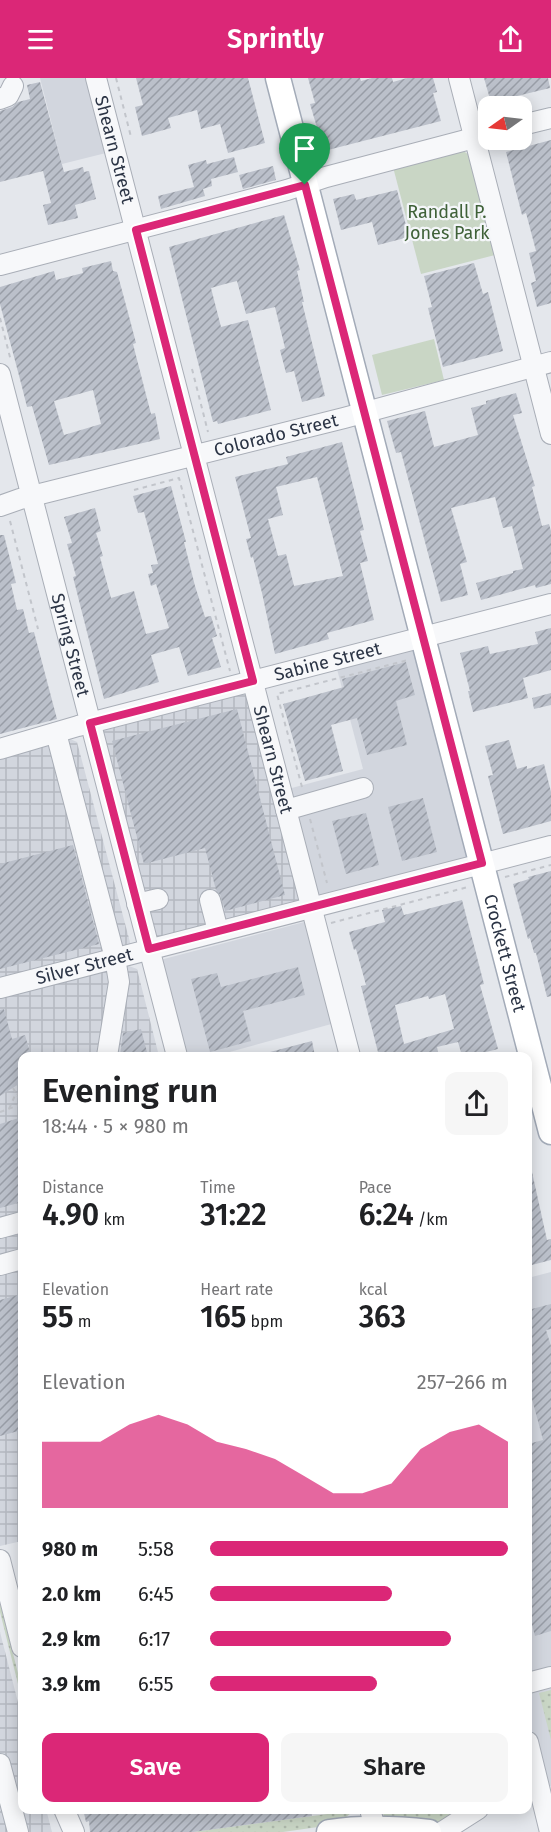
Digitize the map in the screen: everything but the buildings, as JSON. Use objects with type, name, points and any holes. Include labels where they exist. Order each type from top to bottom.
[{"type":"main road","name":"Crockett Street","points":[[278,78],[531,1052]]},
{"type":"main road","name":"Crockett Street","points":[[532,1057],[551,1132]]},
{"type":"main road","points":[[329,1832],[373,1823],[392,1828],[429,1832]]},
{"type":"street","name":"Shearn Street","points":[[96,78],[349,1052]]},
{"type":"street","points":[[459,78],[478,126]]},
{"type":"street","points":[[532,123],[551,118]]},
{"type":"street","points":[[0,265],[478,137]]},
{"type":"street","points":[[486,150],[542,364],[551,434]]},
{"type":"street","name":"Colorado Street","points":[[5,514],[32,496],[365,412],[542,364]]},
{"type":"street","name":"Spring Street","points":[[0,374],[176,1052]]},
{"type":"street","name":"Sabine Street","points":[[0,749],[90,723],[551,604]]},
{"type":"street","points":[[56,733],[115,958],[119,982],[109,1052]]},
{"type":"street","points":[[286,810],[363,788]]},
{"type":"street","name":"Silver Street","points":[[0,988],[551,846]]},
{"type":"street","points":[[137,904],[158,899]]},
{"type":"street","points":[[210,900],[218,931]]},
{"type":"street","points":[[0,1228],[18,1223]]},
{"type":"street","points":[[0,1265],[18,1259]]},
{"type":"street","points":[[0,1560],[18,1631]]},
{"type":"street","points":[[532,1682],[551,1677]]},
{"type":"street","points":[[532,1760],[550,1832]]},
{"type":"street","points":[[0,1764],[18,1832]]},
{"type":"street","points":[[66,1814],[75,1832]]},
{"type":"street","points":[[442,1832],[470,1814]]},
{"type":"path","points":[[116,78],[132,137]]},
{"type":"path","points":[[192,369],[208,432]]},
{"type":"path","points":[[134,490],[179,478],[230,672]]},
{"type":"path","points":[[5,514],[38,629]]},
{"type":"path","points":[[327,883],[277,694],[410,660]]},
{"type":"path","points":[[505,877],[551,865]]},
{"type":"path","points":[[331,923],[468,887]]},
{"type":"path","points":[[9,1109],[17,1094],[13,1088]]},
{"type":"path","points":[[0,1112],[18,1106]]},
{"type":"shaded area","points":[[40,78],[89,78],[110,152],[62,164]]},
{"type":"shaded area","points":[[414,649],[470,859],[317,900],[288,789],[363,769],[337,669]]},
{"type":"shaded area","points":[[250,692],[304,903],[153,941],[99,732]]},
{"type":"shaded area","points":[[68,738],[77,742],[131,946],[0,982],[0,758]]},
{"type":"shaded area","points":[[308,921],[335,1023],[230,1052],[183,1052],[160,960]]},
{"type":"shaded area","points":[[129,966],[137,969],[158,1052],[18,1052],[18,1213],[0,1218],[0,997]]},
{"type":"shaded area","points":[[18,1231],[18,1542],[0,1546],[0,1236]]},
{"type":"shaded area","points":[[551,1272],[551,1786],[543,1788],[532,1745],[532,1277]]},
{"type":"shaded area","points":[[0,1632],[18,1702],[18,1814],[47,1814],[52,1832],[0,1832]]},
{"type":"green space","name":"Randall P. Jones Park","points":[[462,150],[469,155],[495,255],[421,274],[393,167]]},
{"type":"green space","points":[[434,339],[444,380],[382,395],[372,355]]},
{"type":"green space","points":[[0,1602],[18,1673],[18,1684],[0,1612]]},
{"type":"green space","points":[[551,1690],[551,1740],[539,1693]]},
{"type":"green space","points":[[327,1814],[350,1814],[339,1824],[283,1832],[192,1832]]},
{"type":"green space","points":[[383,1814],[454,1814],[438,1825],[386,1821]]},
{"type":"route","points":[[305,185],[482,863],[149,949],[90,723],[253,681],[136,230],[305,185]]}]
